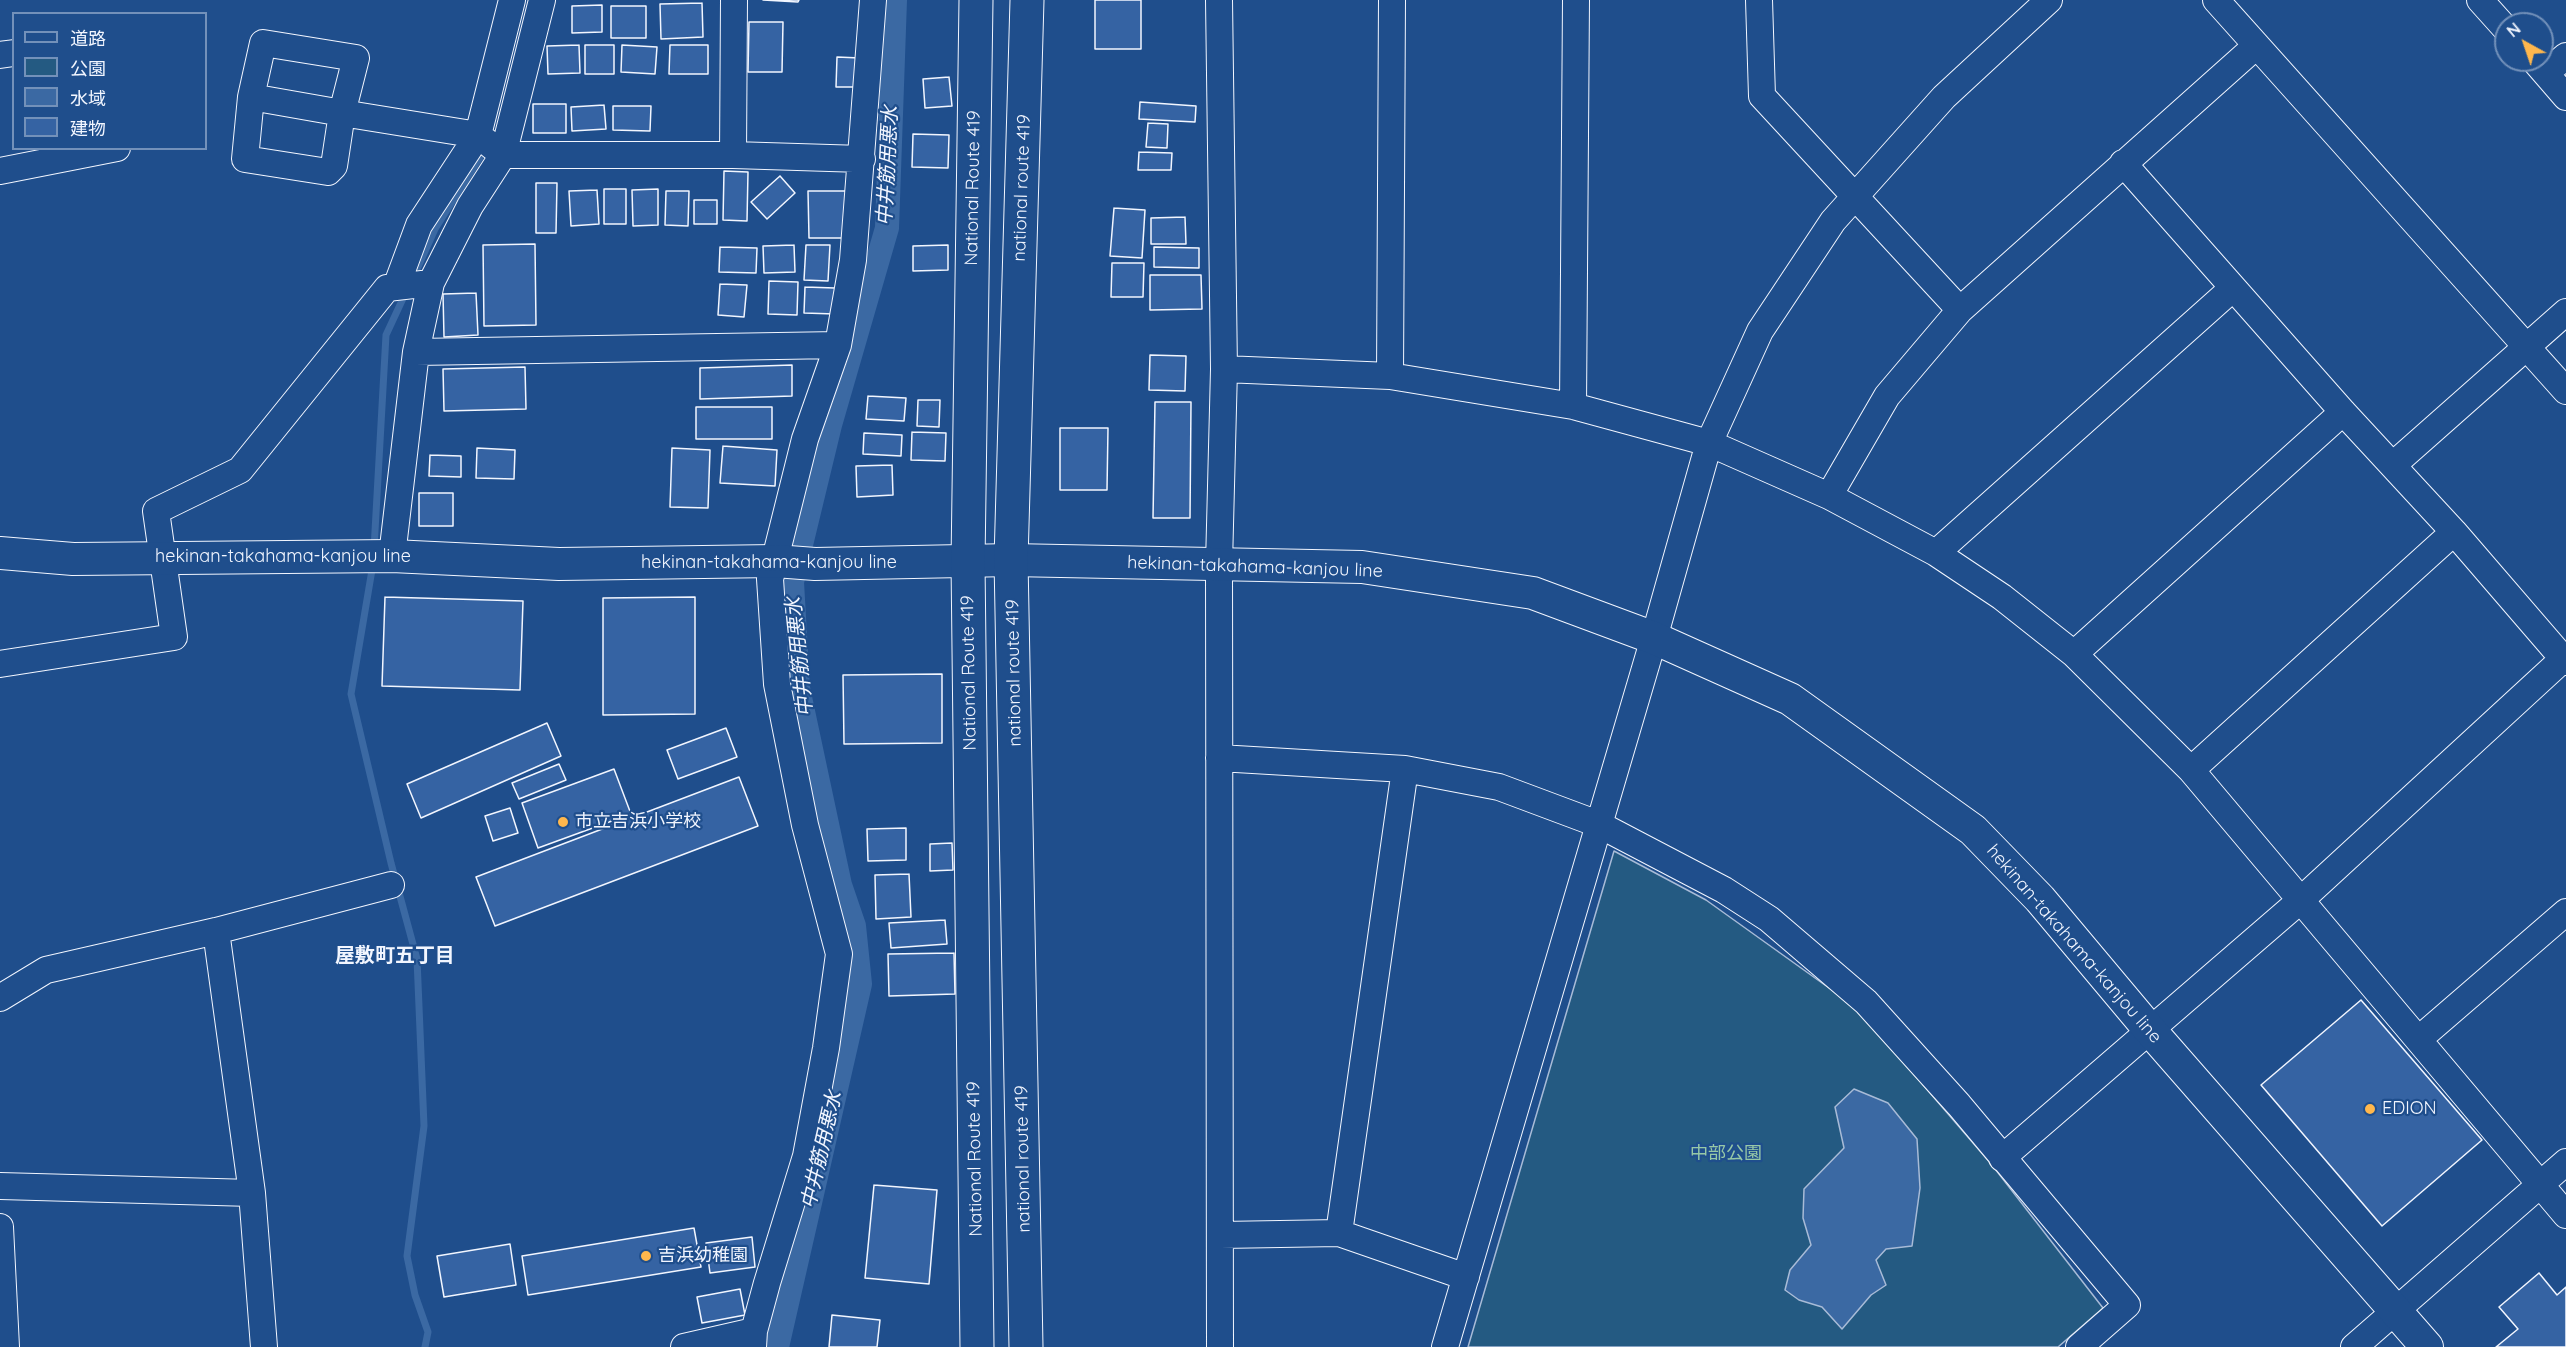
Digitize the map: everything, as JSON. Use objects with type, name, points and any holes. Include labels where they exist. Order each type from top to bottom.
[{"type":"highway","name":"National Route 419","points":[[976,0],[968,562],[977,1347]]},
{"type":"highway","name":"national route 419","points":[[1026,1347],[1011,560],[1027,0]]},
{"type":"main road","name":"hekinan-takahama-kanjou line","points":[[0,553],[73,559],[390,556],[559,564],[775,561],[815,564],[1011,560],[1362,567],[1533,593],[1654,638],[1790,699],[1973,830],[2040,899],[2149,1029],[2427,1347]]},
{"type":"street","points":[[397,287],[419,225],[478,136],[512,0]]},
{"type":"street","points":[[390,556],[416,352],[428,283],[470,206],[502,154],[542,0]]},
{"type":"street","points":[[733,154],[734,0]]},
{"type":"street","points":[[684,1347],[754,1339],[806,1156],[826,1048],[839,954],[805,825],[777,684],[770,579],[805,439],[838,345],[853,260],[873,0]]},
{"type":"street","points":[[1219,0],[1224,369],[1219,564],[1220,1347]]},
{"type":"street","points":[[1390,376],[1392,0]]},
{"type":"street","points":[[1573,406],[1576,0]]},
{"type":"street","points":[[1759,0],[1762,96],[1960,310]]},
{"type":"street","points":[[1445,1347],[1654,638],[1709,442],[1760,331],[1809,254],[1853,197],[1944,97],[2049,0]]},
{"type":"street","points":[[2216,0],[2566,391]]},
{"type":"street","points":[[2480,0],[2494,16]]},
{"type":"street","points":[[263,43],[356,58],[342,113],[334,166],[328,172],[245,159],[251,97],[263,43]]},
{"type":"street","points":[[1829,496],[1887,396],[1960,310],[2256,46]]},
{"type":"street","points":[[2544,72],[2566,97]]},
{"type":"street","points":[[251,97],[478,136],[502,154],[733,154],[862,159]]},
{"type":"street","points":[[0,171],[107,150]]},
{"type":"street","points":[[2002,1158],[2302,899],[2565,661],[2454,532],[2343,412],[2123,163]]},
{"type":"street","points":[[0,664],[174,637],[156,511],[240,470],[387,288],[428,283]]},
{"type":"street","points":[[1936,553],[2233,288]]},
{"type":"street","points":[[2393,465],[2566,312]]},
{"type":"street","points":[[416,352],[838,345]]},
{"type":"street","points":[[1224,369],[1390,376],[1573,406],[1709,442],[1829,496],[1936,553],[2002,597],[2073,654],[2191,770],[2566,1215]]},
{"type":"street","points":[[2073,654],[2343,412]]},
{"type":"street","points":[[2191,770],[2454,532]]},
{"type":"street","points":[[1219,758],[1405,769],[1499,787],[1599,824],[1724,890],[1768,920],[1866,1002],[1959,1105],[2127,1305],[2079,1347]]},
{"type":"street","points":[[1339,1233],[1405,769]]},
{"type":"street","points":[[0,998],[46,970],[216,931],[391,885]]},
{"type":"street","points":[[2419,1039],[2566,912]]},
{"type":"street","points":[[216,931],[252,1193],[264,1347]]},
{"type":"street","points":[[2354,1347],[2566,1162]]},
{"type":"street","points":[[0,1186],[252,1193]]},
{"type":"street","points":[[0,1227],[4,1345]]},
{"type":"street","points":[[1221,1235],[1339,1233],[1467,1277]]},
{"type":"green space","name":"中部公園","points":[[1614,851],[1706,900],[1857,1008],[1992,1165],[2103,1308],[2058,1347],[1468,1347]]},
{"type":"water","points":[[1854,1089],[1888,1103],[1917,1139],[1920,1188],[1912,1246],[1886,1249],[1876,1260],[1886,1285],[1871,1295],[1842,1329],[1822,1307],[1799,1300],[1785,1290],[1790,1270],[1811,1245],[1803,1218],[1804,1189],[1844,1148],[1835,1107]]},
{"type":"building","points":[[763,0],[799,0],[798,2]]},
{"type":"building","points":[[1095,0],[1141,0],[1141,49],[1095,49]]},
{"type":"building","points":[[702,3],[703,37],[661,39],[660,4]]},
{"type":"building","points":[[602,5],[602,32],[572,33],[572,6]]},
{"type":"building","points":[[611,6],[646,6],[646,38],[611,38]]},
{"type":"building","points":[[749,22],[783,22],[782,72],[748,72]]},
{"type":"building","points":[[579,45],[580,73],[548,74],[547,46]]},
{"type":"building","points":[[585,45],[614,45],[614,74],[585,74]]},
{"type":"building","points":[[622,45],[657,47],[655,74],[621,72]]},
{"type":"building","points":[[670,45],[708,45],[708,74],[669,74]]},
{"type":"building","points":[[837,57],[860,58],[860,87],[836,87]]},
{"type":"building","points":[[949,77],[952,106],[925,108],[923,79]]},
{"type":"building","points":[[1140,102],[1196,106],[1195,122],[1139,119]]},
{"type":"building","points":[[533,104],[566,104],[566,133],[533,133]]},
{"type":"building","points":[[604,105],[606,129],[572,131],[571,107]]},
{"type":"building","points":[[613,106],[651,106],[650,131],[613,130]]},
{"type":"building","points":[[1148,123],[1168,124],[1167,148],[1146,147]]},
{"type":"building","points":[[913,134],[949,135],[948,168],[912,167]]},
{"type":"building","points":[[1139,152],[1172,153],[1171,170],[1138,170]]},
{"type":"building","points":[[724,171],[748,172],[747,221],[723,220]]},
{"type":"building","points":[[780,176],[795,193],[767,219],[751,202]]},
{"type":"building","points":[[536,183],[557,183],[556,233],[536,233]]},
{"type":"building","points":[[604,189],[626,189],[626,224],[604,224]]},
{"type":"building","points":[[658,189],[658,225],[633,226],[632,190]]},
{"type":"building","points":[[597,190],[599,224],[571,226],[569,191]]},
{"type":"building","points":[[666,191],[689,191],[688,226],[665,225]]},
{"type":"building","points":[[808,191],[846,191],[846,238],[809,238]]},
{"type":"building","points":[[694,200],[717,200],[717,224],[694,224]]},
{"type":"building","points":[[1114,208],[1145,210],[1142,258],[1110,256]]},
{"type":"building","points":[[1185,217],[1186,244],[1151,244],[1151,218]]},
{"type":"building","points":[[535,244],[536,325],[484,326],[483,245]]},
{"type":"building","points":[[794,245],[795,272],[764,273],[763,246]]},
{"type":"building","points":[[806,245],[830,245],[828,281],[804,280]]},
{"type":"building","points":[[948,245],[948,270],[913,271],[913,246]]},
{"type":"building","points":[[720,247],[757,248],[756,273],[719,272]]},
{"type":"building","points":[[1154,247],[1199,248],[1199,268],[1154,267]]},
{"type":"building","points":[[1112,263],[1144,263],[1143,297],[1111,297]]},
{"type":"building","points":[[1150,275],[1201,275],[1202,309],[1150,310]]},
{"type":"building","points":[[769,281],[798,282],[797,315],[768,314]]},
{"type":"building","points":[[720,284],[747,285],[744,317],[718,315]]},
{"type":"building","points":[[805,287],[835,288],[835,314],[804,313]]},
{"type":"building","points":[[476,293],[478,335],[444,337],[443,294]]},
{"type":"building","points":[[1150,355],[1186,356],[1185,391],[1149,390]]},
{"type":"building","points":[[792,365],[792,396],[700,399],[700,368]]},
{"type":"building","points":[[525,367],[526,409],[444,411],[443,369]]},
{"type":"building","points":[[868,396],[906,398],[904,421],[866,419]]},
{"type":"building","points":[[918,400],[940,400],[939,427],[917,426]]},
{"type":"building","points":[[1155,402],[1191,402],[1190,518],[1153,518]]},
{"type":"building","points":[[696,407],[772,407],[772,439],[696,439]]},
{"type":"building","points":[[1060,428],[1108,428],[1107,490],[1060,490]]},
{"type":"building","points":[[912,432],[946,433],[945,461],[911,460]]},
{"type":"building","points":[[864,433],[902,435],[901,456],[863,454]]},
{"type":"building","points":[[723,446],[777,450],[775,486],[720,483]]},
{"type":"building","points":[[477,448],[515,450],[514,479],[476,478]]},
{"type":"building","points":[[672,448],[710,450],[708,508],[670,507]]},
{"type":"building","points":[[430,455],[461,456],[461,477],[429,476]]},
{"type":"building","points":[[892,465],[893,495],[857,497],[856,466]]},
{"type":"building","points":[[419,493],[453,493],[453,526],[419,526]]},
{"type":"building","points":[[385,597],[523,601],[520,690],[382,686]]},
{"type":"building","points":[[695,597],[695,714],[603,715],[603,598]]},
{"type":"building","points":[[942,674],[942,743],[844,744],[843,675]]},
{"type":"building","points":[[547,723],[561,756],[421,818],[407,784]]},
{"type":"building","points":[[726,728],[737,757],[678,779],[667,750]]},
{"type":"building","points":[[559,764],[566,780],[519,799],[512,783]]},
{"type":"building","points":[[614,769],[631,814],[538,848],[522,803]]},
{"type":"building","points":[[739,777],[758,826],[495,926],[476,877]]},
{"type":"building","points":[[510,808],[518,833],[493,841],[485,816]]},
{"type":"building","points":[[906,828],[906,860],[868,861],[867,829]]},
{"type":"building","points":[[952,843],[953,870],[930,871],[930,844]]},
{"type":"building","points":[[909,874],[911,917],[876,919],[875,875]]},
{"type":"building","points":[[945,920],[947,944],[891,948],[889,923]]},
{"type":"building","points":[[954,953],[955,994],[889,996],[888,954]]},
{"type":"building","points":[[2361,1000],[2482,1140],[2382,1226],[2261,1085]]},
{"type":"building","points":[[874,1185],[937,1190],[929,1284],[865,1278]]},
{"type":"building","points":[[694,1228],[701,1267],[528,1295],[522,1256]]},
{"type":"building","points":[[752,1237],[755,1267],[710,1273],[706,1243]]},
{"type":"building","points":[[510,1244],[516,1285],[444,1297],[437,1256]]},
{"type":"building","points":[[2539,1273],[2557,1295],[2566,1287],[2566,1347],[2496,1347],[2518,1329],[2499,1307]]},
{"type":"building","points":[[740,1289],[745,1315],[702,1323],[697,1297]]},
{"type":"building","points":[[832,1315],[880,1320],[877,1347],[829,1347]]},
{"type":"waterway","name":"中井筋用悪水","points":[[777,1347],[860,984],[854,926],[840,885],[798,688],[792,582],[830,425],[887,228],[895,0]]},
{"type":"waterway","points":[[412,280],[435,229],[486,148]]},
{"type":"waterway","points":[[374,549],[386,335],[406,292]]},
{"type":"waterway","points":[[373,564],[351,694],[391,863],[417,959],[424,1126],[407,1256],[415,1295],[428,1332],[425,1347]]},
{"type":"place","name":"市立吉浜小学校","points":[[563,822]]},
{"type":"place","name":"EDION","points":[[2370,1109]]},
{"type":"place","name":"吉浜幼稚園","points":[[646,1256]]},
{"type":"district","name":"屋敷町五丁目","points":[[395,956]]}]
